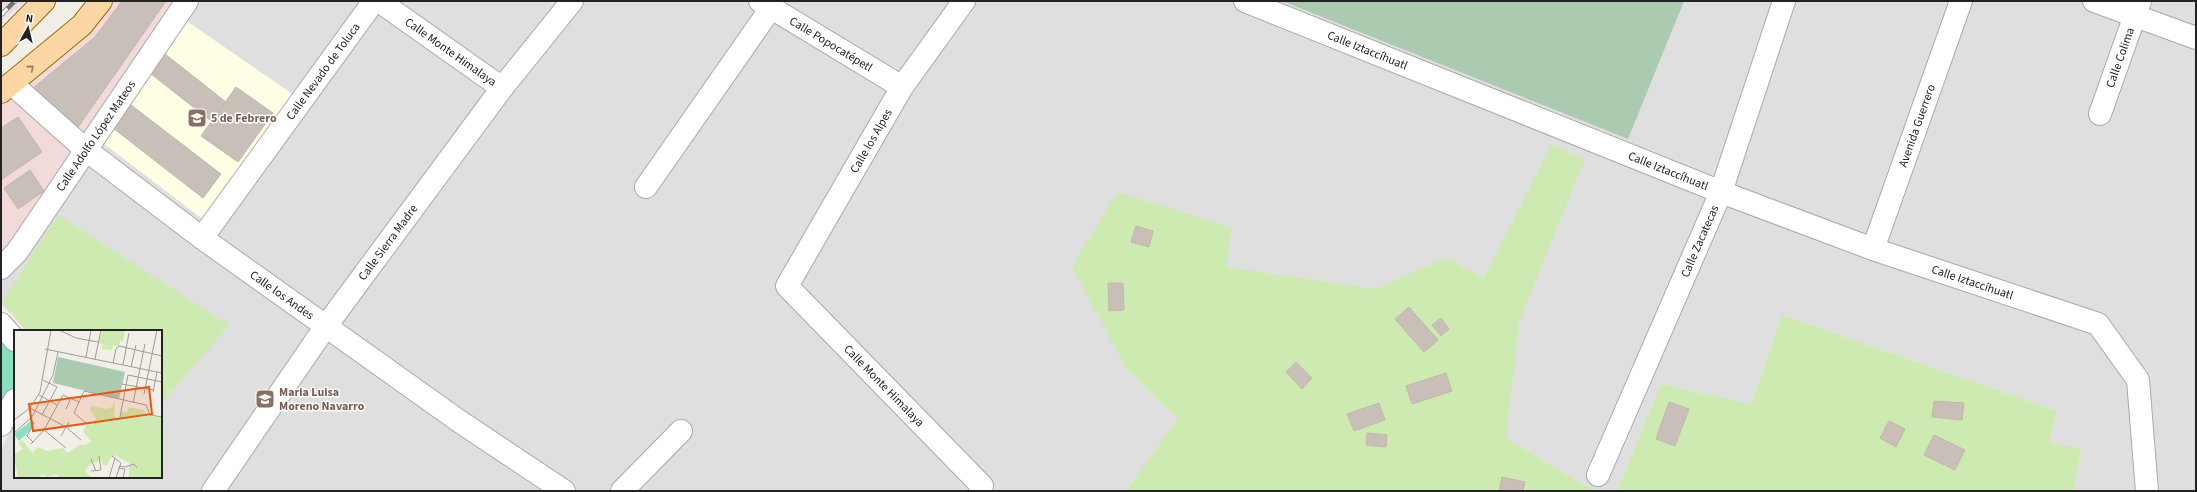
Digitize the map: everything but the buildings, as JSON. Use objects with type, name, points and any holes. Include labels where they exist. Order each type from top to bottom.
[{"type":"main road","points":[[1,45],[44,1]]},
{"type":"main road","points":[[7,88],[82,25],[101,1]]},
{"type":"street","name":"Calle Adolfo López Mateos","points":[[1,268],[18,252],[187,1]]},
{"type":"street","name":"Calle Nevado de Toluca","points":[[202,238],[374,1]]},
{"type":"street","name":"Calle Monte Himalaya","points":[[380,1],[502,88]]},
{"type":"street","name":"Calle Sierra Madre","points":[[213,491],[326,326],[502,88],[572,1]]},
{"type":"street","name":"Calle los Alpes","points":[[787,286],[902,87],[964,1]]},
{"type":"street","name":"Calle Iztaccíhuatl","points":[[1245,1],[1721,192],[1873,249],[2098,324],[2138,380],[2147,491]]},
{"type":"street","name":"Calle Zacatecas","points":[[1598,475],[1721,192],[1784,1]]},
{"type":"street","name":"Avenida Guerrero","points":[[1873,249],[1961,1]]},
{"type":"street","points":[[2094,1],[2137,8],[2196,38]]},
{"type":"street","name":"Calle Popocatépetl","points":[[766,4],[902,87]]},
{"type":"street","points":[[646,187],[766,4]]},
{"type":"street","name":"Calle Colima","points":[[2100,114],[2137,8]]},
{"type":"street","name":"Calle los Andes","points":[[7,88],[202,238],[459,421],[564,491]]},
{"type":"street","name":"Calle Monte Himalaya","points":[[787,286],[982,486]]},
{"type":"street","points":[[1,324],[14,339]]},
{"type":"street","points":[[1,425],[14,402]]},
{"type":"street","points":[[622,491],[681,431]]},
{"type":"shaded area","points":[[1,1],[26,1],[1,22]]},
{"type":"shaded area","points":[[110,1],[177,1],[1,260],[1,101]]},
{"type":"shaded area","points":[[198,1],[2196,1],[2196,491],[2074,491],[2081,450],[2048,443],[2057,411],[1782,315],[1751,404],[1661,384],[1617,491],[1601,491],[1581,483],[1506,438],[1126,368],[1179,419],[1126,491],[1,491],[1,449],[14,425],[14,478],[162,478],[162,330],[25,330],[1,303],[1,282]]},
{"type":"shaded area","points":[[1282,1],[1684,1],[1628,139]]},
{"type":"shaded area","name":"5 de Febrero","points":[[185,20],[294,95],[205,221],[99,140]]},
{"type":"green space","points":[[1552,144],[1585,159],[1519,321],[1506,438],[1581,483],[1601,491],[1126,491],[1178,419],[1126,368],[1072,266],[1118,192],[1232,228],[1226,267],[1375,289],[1446,258],[1484,278]]},
{"type":"green space","points":[[58,215],[229,325],[162,403],[162,330],[26,330],[2,302]]},
{"type":"green space","points":[[1782,315],[2057,411],[2049,443],[2081,449],[2074,491],[1617,491],[1661,384],[1751,404]]},
{"type":"green space","points":[[1,337],[14,352],[14,390],[1,413]]},
{"type":"railway","points":[[1,15],[15,1]]},
{"type":"place","name":"5 de Febrero","points":[[197,118]]},
{"type":"place","name":"Maria Luisa Moreno Navarro","points":[[265,399]]}]
